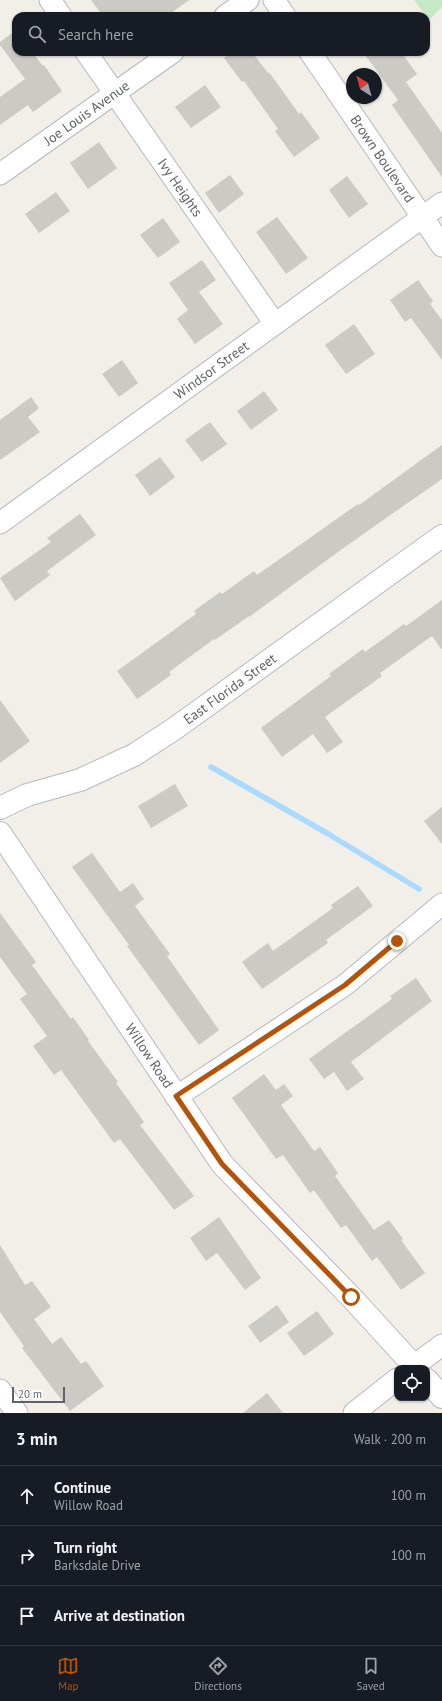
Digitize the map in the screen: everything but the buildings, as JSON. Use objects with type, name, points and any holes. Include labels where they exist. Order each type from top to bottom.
[{"type":"street","points":[[50,0],[58,12]]},
{"type":"street","points":[[231,12],[248,0]]},
{"type":"street","points":[[274,0],[282,12]]},
{"type":"street","name":"Ivy Heights","points":[[89,56],[275,324]]},
{"type":"street","name":"Joe Louis Avenue","points":[[0,174],[167,56]]},
{"type":"street","name":"Brown Boulevard","points":[[313,56],[442,246]]},
{"type":"street","name":"Windsor Street","points":[[0,523],[442,203]]},
{"type":"street","name":"East Florida Street","points":[[0,808],[27,795],[80,780],[134,755],[174,729],[442,536]]},
{"type":"street","name":"Willow Road","points":[[0,833],[222,1164],[351,1297],[407,1365]]},
{"type":"street","points":[[176,1096],[345,985],[442,904]]},
{"type":"street","points":[[421,1365],[442,1345]]},
{"type":"street","points":[[354,1413],[394,1385]]},
{"type":"street","name":"Willow Road","points":[[430,1387],[442,1397]]},
{"type":"street","points":[[0,1390],[17,1413]]},
{"type":"green space","points":[[414,0],[442,0],[442,7],[430,19],[430,12],[423,12]]},
{"type":"waterway","points":[[211,767],[325,832],[419,889]]},
{"type":"route","points":[[351,1297],[222,1164],[176,1096],[345,985],[397,941]]}]
